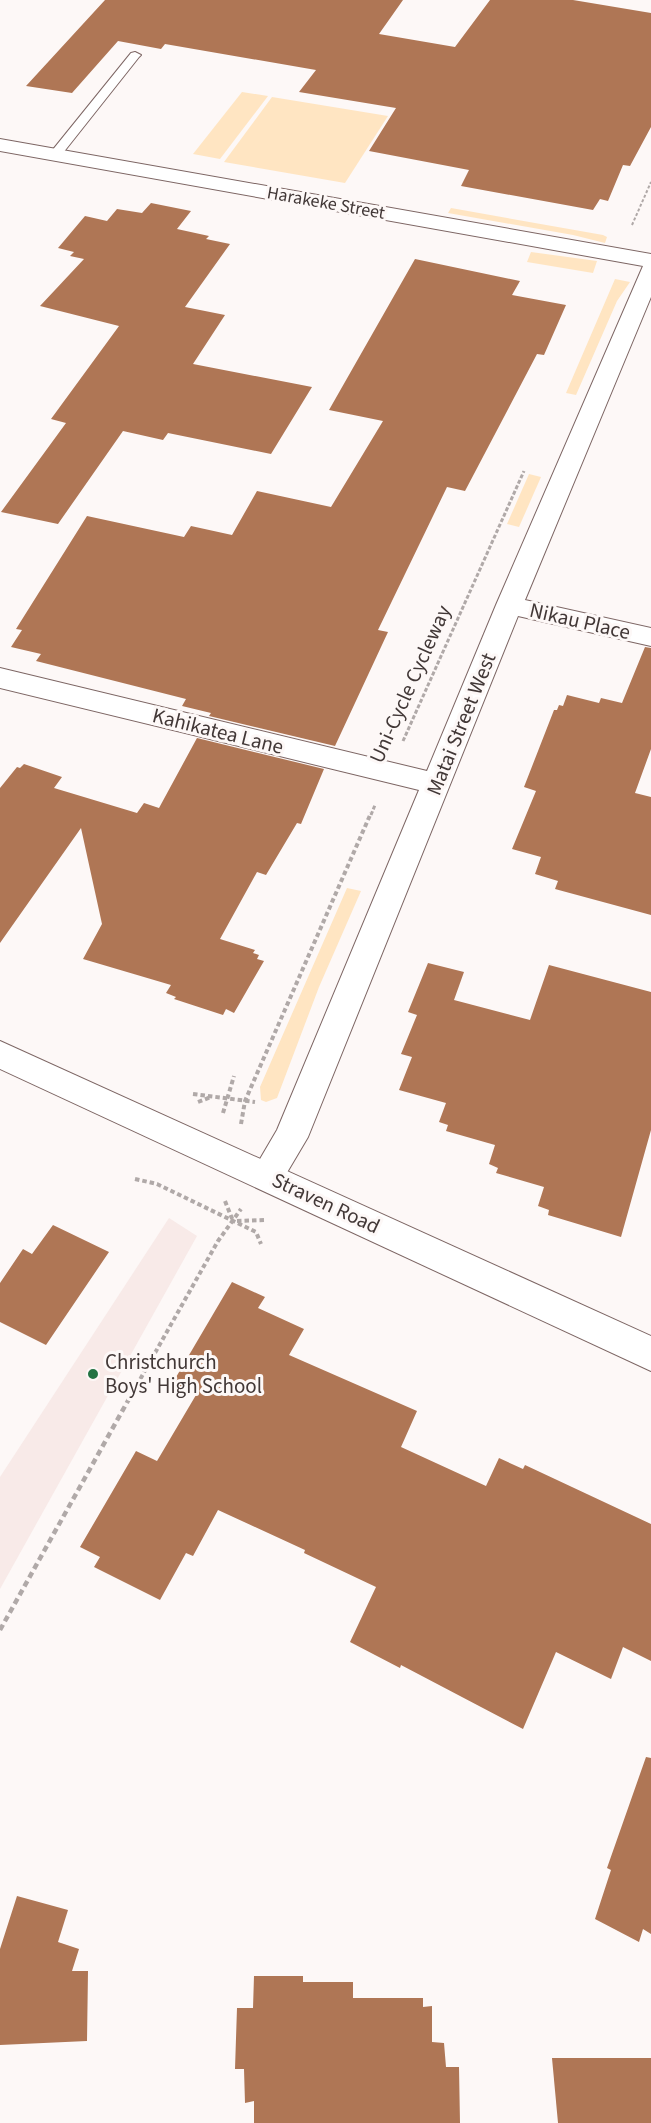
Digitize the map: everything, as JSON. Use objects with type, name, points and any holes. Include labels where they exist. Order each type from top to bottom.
[{"type":"street","name":"Harakeke Street","points":[[0,145],[651,261]]},
{"type":"street","name":"Matai Street West","points":[[267,1176],[291,1137],[509,605],[651,270]]},
{"type":"street","name":"Nikau Place","points":[[509,605],[651,637]]},
{"type":"street","name":"Kahikatea Lane","points":[[0,678],[437,784]]},
{"type":"street","name":"Straven Road","points":[[0,1054],[651,1354]]},
{"type":"lane","points":[[55,155],[135,55]]},
{"type":"path","points":[[627,235],[651,182]]},
{"type":"path","name":"Uni-Cycle Cycleway","points":[[241,1119],[245,1101],[525,468]]},
{"type":"path","points":[[224,1113],[234,1076]]},
{"type":"path","points":[[193,1094],[255,1102]]},
{"type":"path","points":[[195,1103],[211,1097]]},
{"type":"path","points":[[135,1179],[157,1184],[255,1232],[261,1244]]},
{"type":"path","points":[[224,1197],[233,1221]]},
{"type":"path","points":[[0,1630],[218,1241],[243,1206]]},
{"type":"path","points":[[233,1221],[256,1222],[268,1219]]},
{"type":"shaded area","points":[[242,92],[268,96],[220,159],[193,154]]},
{"type":"shaded area","points":[[272,97],[388,116],[345,183],[224,162]]},
{"type":"shaded area","points":[[451,208],[607,237],[605,243],[573,235],[448,213]]},
{"type":"shaded area","points":[[531,252],[597,261],[593,273],[527,262]]},
{"type":"shaded area","points":[[615,279],[630,282],[617,301],[576,395],[566,393]]},
{"type":"shaded area","points":[[529,474],[541,477],[519,527],[507,524]]},
{"type":"shaded area","points":[[347,888],[361,891],[319,987],[277,1098],[266,1102],[261,1100],[260,1087]]},
{"type":"shaded area","name":"Christchurch Boys' High School","points":[[169,1218],[197,1236],[0,1589],[0,1477]]},
{"type":"building","points":[[105,0],[403,0],[379,34],[455,47],[490,0],[573,0],[651,13],[651,127],[630,166],[623,165],[608,201],[600,199],[593,210],[461,186],[469,170],[369,151],[396,108],[299,92],[316,70],[165,44],[161,49],[118,41],[72,93],[26,86]]},
{"type":"building","points":[[151,203],[191,211],[177,229],[209,236],[206,239],[230,244],[185,307],[225,315],[193,364],[312,387],[271,454],[168,433],[163,440],[123,431],[58,524],[1,512],[66,423],[51,419],[119,326],[40,306],[84,259],[70,256],[74,252],[58,248],[85,216],[107,221],[117,209],[142,213]]},
{"type":"building","points":[[415,259],[520,281],[512,295],[566,305],[544,355],[537,354],[465,491],[447,487],[378,630],[388,632],[335,746],[209,716],[211,713],[182,706],[186,699],[36,661],[41,654],[11,647],[22,630],[16,629],[87,516],[184,537],[191,526],[232,535],[257,491],[331,507],[383,421],[329,410]]},
{"type":"building","points":[[645,647],[651,648],[651,749],[635,793],[651,797],[651,915],[555,889],[558,881],[535,874],[541,857],[512,849],[536,791],[524,787],[554,710],[557,710],[559,705],[563,706],[567,695],[599,703],[601,698],[622,703]]},
{"type":"building","points":[[197,738],[324,769],[301,824],[297,823],[266,875],[257,872],[220,939],[255,950],[253,953],[259,955],[257,959],[264,961],[234,1013],[226,1009],[223,1015],[174,999],[176,997],[166,993],[171,985],[83,959],[102,924],[81,828],[0,943],[0,788],[17,767],[20,768],[24,764],[62,777],[54,788],[137,813],[144,803],[159,808]]},
{"type":"building","points":[[428,963],[464,972],[454,1000],[530,1020],[549,965],[651,992],[651,1130],[621,1237],[548,1215],[549,1210],[538,1206],[544,1187],[496,1173],[498,1168],[489,1164],[495,1145],[446,1131],[448,1125],[439,1122],[446,1103],[399,1090],[412,1057],[401,1054],[417,1015],[408,1012]]},
{"type":"building","points":[[53,1225],[109,1252],[46,1345],[0,1322],[0,1283],[23,1249],[32,1254]]},
{"type":"building","points":[[232,1282],[265,1297],[258,1308],[304,1329],[289,1355],[417,1411],[401,1447],[486,1486],[499,1458],[523,1469],[525,1465],[651,1524],[651,1661],[623,1647],[611,1679],[556,1652],[523,1729],[401,1665],[400,1668],[350,1642],[376,1587],[304,1553],[305,1550],[218,1510],[193,1556],[186,1553],[160,1600],[94,1567],[100,1557],[80,1547],[136,1451],[157,1461],[196,1395],[172,1384]]},
{"type":"building","points":[[646,1757],[651,1758],[651,1934],[643,1929],[639,1942],[595,1919],[611,1870],[607,1868]]},
{"type":"building","points":[[17,1896],[68,1910],[58,1942],[79,1949],[72,1971],[88,1971],[87,2041],[0,2045],[0,1949]]},
{"type":"building","points":[[254,1976],[303,1976],[303,1982],[353,1982],[353,1998],[423,1998],[423,2007],[432,2006],[432,2042],[444,2043],[446,2067],[459,2067],[460,2123],[254,2123],[254,2101],[245,2103],[244,2069],[235,2069],[237,2008],[253,2008]]},
{"type":"building","points":[[552,2058],[651,2058],[651,2123],[558,2123]]},
{"type":"place","name":"Christchurch Boys' High School","points":[[93,1374]]}]
